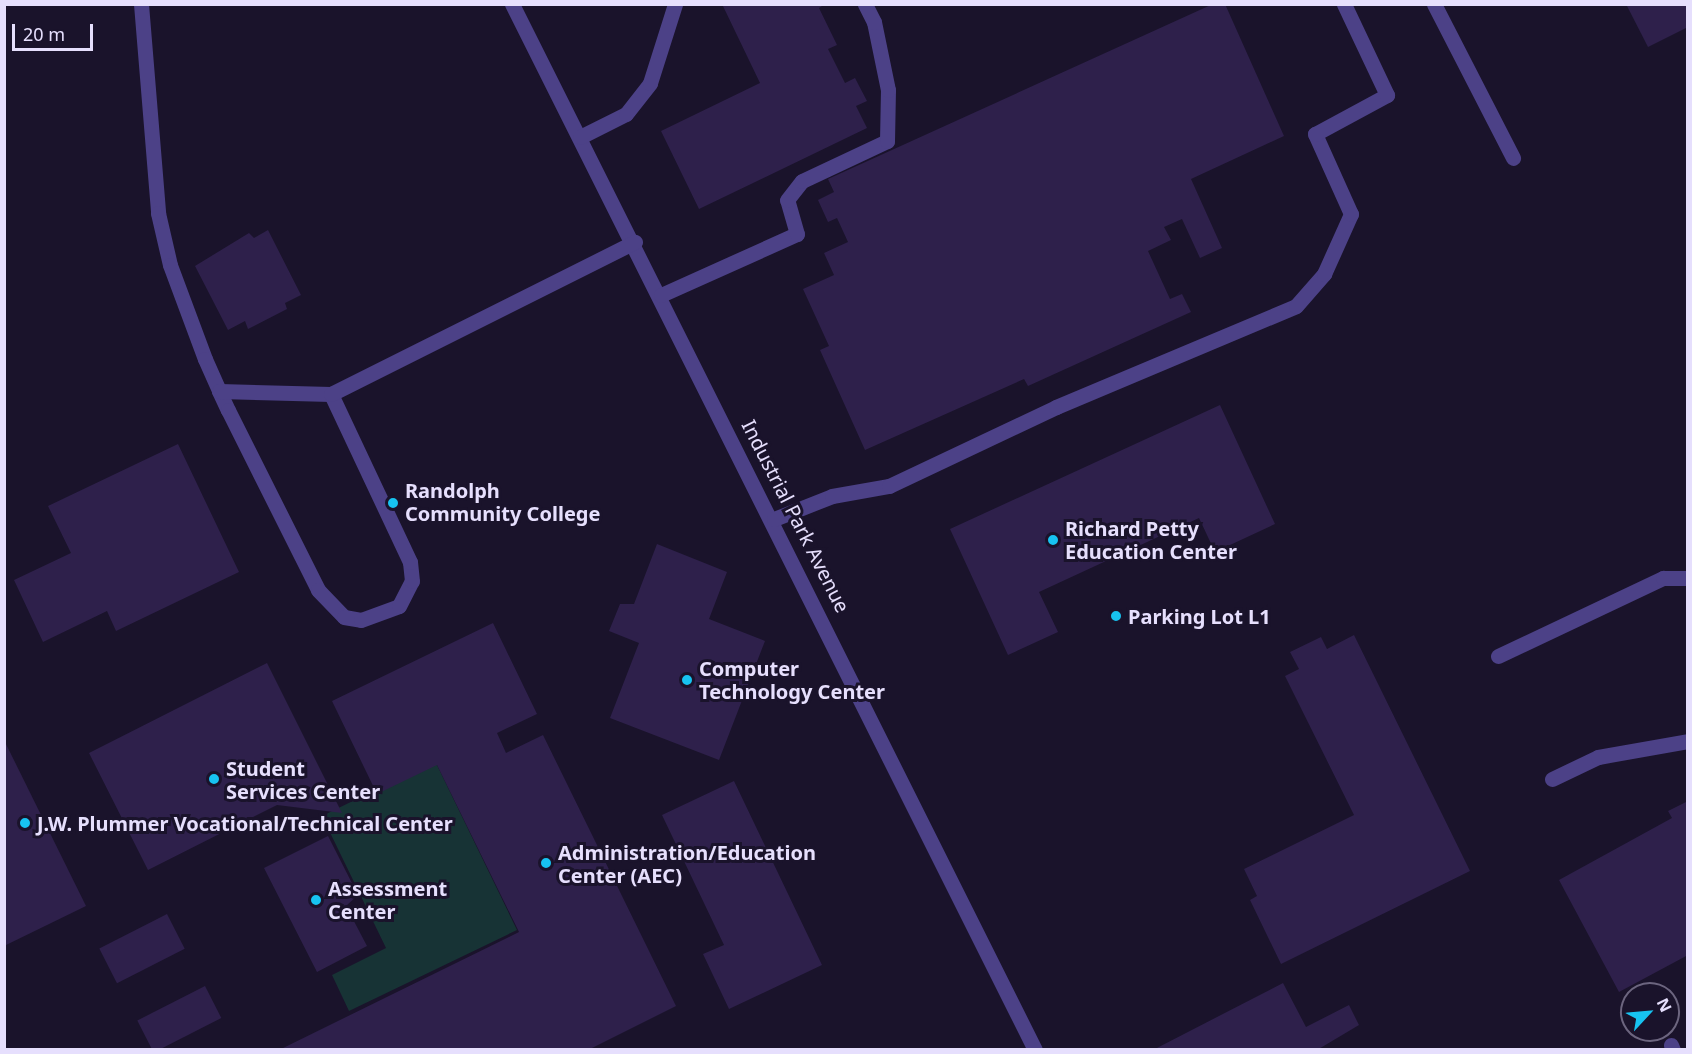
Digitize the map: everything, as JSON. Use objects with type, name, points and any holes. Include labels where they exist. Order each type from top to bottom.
[{"type":"street","points":[[141,4],[158,213],[170,265],[219,392],[318,590],[344,617],[361,620],[399,606],[411,572],[331,394]]},
{"type":"street","name":"Industrial Park Avenue","points":[[512,4],[774,519],[1035,1050]]},
{"type":"street","points":[[580,137],[626,114],[650,83],[675,4]]},
{"type":"street","points":[[661,295],[797,234],[787,200],[802,181],[887,141],[888,90],[874,22],[865,4]]},
{"type":"street","points":[[774,519],[832,496],[889,486],[1056,407],[1296,306],[1324,274],[1351,214],[1315,134],[1387,95],[1344,4]]},
{"type":"street","points":[[1434,4],[1513,158]]},
{"type":"street","points":[[219,392],[331,394],[635,242]]},
{"type":"street","points":[[1498,656],[1663,578],[1688,578]]},
{"type":"street","points":[[1552,779],[1598,757],[1688,741]]},
{"type":"green space","points":[[435,761],[517,930],[349,1011],[332,975],[386,948],[322,816]]},
{"type":"building","points":[[722,4],[825,4],[819,8],[837,45],[828,49],[845,83],[855,78],[867,101],[856,106],[867,128],[699,209],[661,131],[760,83]]},
{"type":"building","points":[[1213,4],[1225,4],[1284,136],[1191,179],[1222,248],[1200,258],[1182,219],[1164,227],[1171,240],[1148,251],[1170,299],[1182,294],[1191,312],[1028,386],[1024,379],[865,450],[820,350],[829,346],[803,289],[834,275],[824,253],[848,242],[837,218],[828,222],[818,200],[834,192],[828,179]]},
{"type":"building","points":[[1626,4],[1688,4],[1688,27],[1648,47]]},
{"type":"building","points":[[268,230],[301,295],[285,303],[287,309],[248,329],[245,321],[228,330],[195,266],[249,233],[254,238]]},
{"type":"building","name":"Richard Petty Education Center","points":[[1220,405],[1275,524],[1215,552],[1199,518],[1039,592],[1058,632],[1008,655],[950,529]]},
{"type":"building","points":[[178,444],[239,572],[116,631],[107,611],[43,642],[14,580],[71,553],[48,506]]},
{"type":"building","name":"Computer Technology Center","points":[[657,544],[727,572],[709,619],[765,641],[719,760],[610,718],[639,643],[609,631],[620,604],[634,604]]},
{"type":"building","name":"Administration/Education Center (AEC)","points":[[493,623],[537,714],[497,733],[506,753],[543,735],[676,1006],[588,1050],[279,1050],[519,932],[437,765],[377,794],[332,701]]},
{"type":"building","points":[[1354,635],[1470,871],[1281,964],[1250,900],[1257,896],[1244,869],[1354,815],[1285,676],[1299,669],[1290,652],[1321,637],[1327,649]]},
{"type":"building","name":"Student Services Center","points":[[267,663],[342,813],[277,805],[148,870],[89,753]]},
{"type":"building","name":"J.W. Plummer Vocational/Technical Center","points":[[4,740],[86,906],[4,946]]},
{"type":"building","points":[[734,781],[822,965],[729,1009],[703,954],[724,945],[662,815]]},
{"type":"building","points":[[1688,801],[1688,955],[1638,982],[1620,982],[1619,992],[1559,880],[1672,818],[1668,811]]},
{"type":"building","name":"Assessment Center","points":[[328,836],[358,895],[346,906],[367,946],[317,972],[264,868]]},
{"type":"building","points":[[167,914],[185,949],[117,983],[99,949]]},
{"type":"building","points":[[1283,983],[1306,1027],[1349,1005],[1359,1025],[1317,1050],[1153,1050]]},
{"type":"building","points":[[205,986],[221,1018],[159,1050],[152,1050],[137,1021]]},
{"type":"place","name":"Randolph Community College","points":[[393,503]]},
{"type":"place","name":"Richard Petty Education Center","points":[[1053,540]]},
{"type":"place","name":"Parking Lot L1","points":[[1116,616]]},
{"type":"place","name":"Computer Technology Center","points":[[687,680]]},
{"type":"place","name":"Student Services Center","points":[[214,779]]},
{"type":"place","name":"J.W. Plummer Vocational/Technical Center","points":[[25,823]]},
{"type":"place","name":"Administration/Education Center (AEC)","points":[[546,863]]},
{"type":"place","name":"Assessment Center","points":[[316,900]]}]
